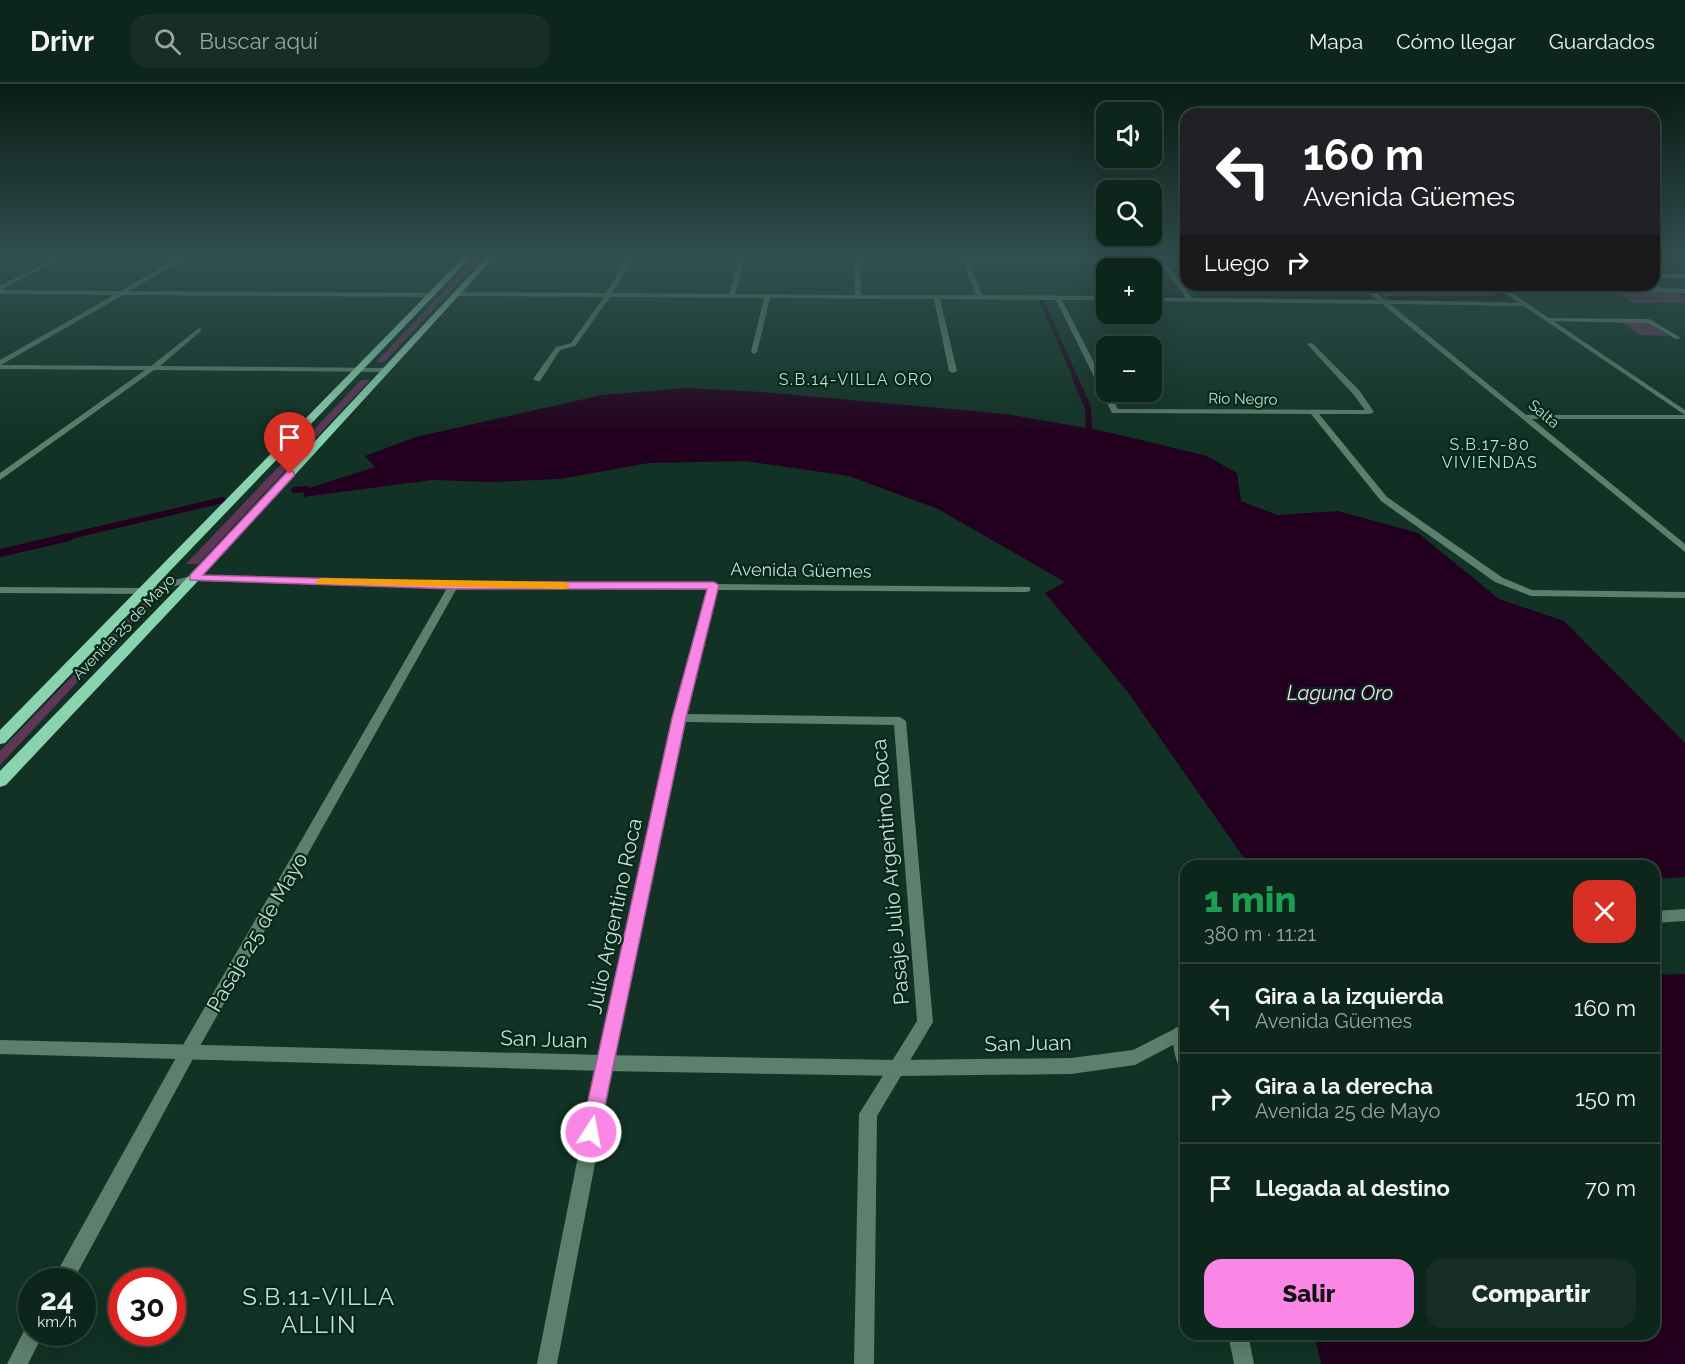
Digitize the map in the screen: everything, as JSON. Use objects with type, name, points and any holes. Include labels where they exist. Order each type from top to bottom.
[{"type":"main road","name":"Avenida 25 de Mayo","points":[[0,739],[412,317]]},
{"type":"main road","name":"Avenida 25 de Mayo","points":[[0,782],[194,578],[436,317]]},
{"type":"street","points":[[0,365],[80,317]]},
{"type":"street","points":[[537,379],[558,348],[573,345],[593,317]]},
{"type":"street","points":[[754,352],[762,317]]},
{"type":"street","points":[[941,317],[953,371]]},
{"type":"street","name":"Río Negro","points":[[1068,317],[1115,411],[1315,414],[1370,412],[1356,392],[1310,344]]},
{"type":"street","name":"Salta","points":[[1402,317],[1685,549]]},
{"type":"street","points":[[1543,317],[1685,415]]},
{"type":"street","points":[[1548,320],[1649,321],[1678,338]]},
{"type":"street","points":[[0,477],[153,368],[199,330]]},
{"type":"street","points":[[0,365],[387,370]]},
{"type":"street","points":[[1315,414],[1384,500],[1499,580],[1530,593],[1685,595]]},
{"type":"street","points":[[1525,417],[1685,415]]},
{"type":"street","name":"Avenida Güemes","points":[[0,590],[145,591],[194,578],[454,585],[714,585],[1026,589]]},
{"type":"street","name":"Pasaje 25 de Mayo","points":[[69,1268],[189,1050],[454,585]]},
{"type":"street","name":"Julio Argentino Roca","points":[[547,1364],[604,1063],[679,718],[714,585]]},
{"type":"street","name":"Pasaje Julio Argentino Roca","points":[[679,718],[900,720],[925,1023],[899,1068],[868,1114],[864,1364]]},
{"type":"street","points":[[1660,917],[1685,915]]},
{"type":"street","name":"San Juan","points":[[0,1047],[189,1050],[604,1063],[899,1068],[1071,1066],[1135,1057],[1180,1033]]},
{"type":"street","points":[[1239,1340],[1244,1364]]},
{"type":"street","points":[[17,1364],[27,1346]]},
{"type":"shaded area","points":[[419,317],[427,317],[384,362],[376,362]]},
{"type":"shaded area","points":[[1619,321],[1647,322],[1669,336],[1640,335]]},
{"type":"shaded area","points":[[361,380],[370,380],[198,564],[186,564]]},
{"type":"shaded area","points":[[147,599],[155,599],[0,765],[0,751]]},
{"type":"water","name":"Laguna Oro","points":[[686,388],[763,392],[1006,414],[1103,431],[1207,456],[1237,473],[1241,501],[1277,515],[1338,511],[1418,533],[1499,599],[1564,621],[1685,743],[1685,877],[1660,879],[1660,860],[1245,860],[1127,691],[1045,593],[1065,582],[938,509],[849,476],[744,461],[649,463],[560,479],[492,482],[432,480],[303,497],[306,489],[375,467],[365,456],[416,437],[602,395]]},
{"type":"water","points":[[1685,974],[1685,1364],[1321,1364],[1315,1340],[1660,1340],[1660,975]]},
{"type":"waterway","points":[[1049,317],[1076,379]]},
{"type":"waterway","points":[[1075,378],[1088,407],[1089,428]]},
{"type":"waterway","points":[[294,490],[306,489]]},
{"type":"waterway","points":[[62,538],[223,500]]},
{"type":"waterway","points":[[0,553],[69,537]]},
{"type":"slow traffic","points":[[321,581],[454,585],[565,585]]},
{"type":"district","name":"S.B.14-VILLA ORO","points":[[856,379]]},
{"type":"district","name":"S.B.17-80 VIVIENDAS","points":[[1490,453]]},
{"type":"district","name":"S.B.11-VILLA ALLIN","points":[[319,1310]]},
{"type":"route","points":[[290,474],[194,578],[454,585],[714,585],[679,718],[591,1132]]}]
